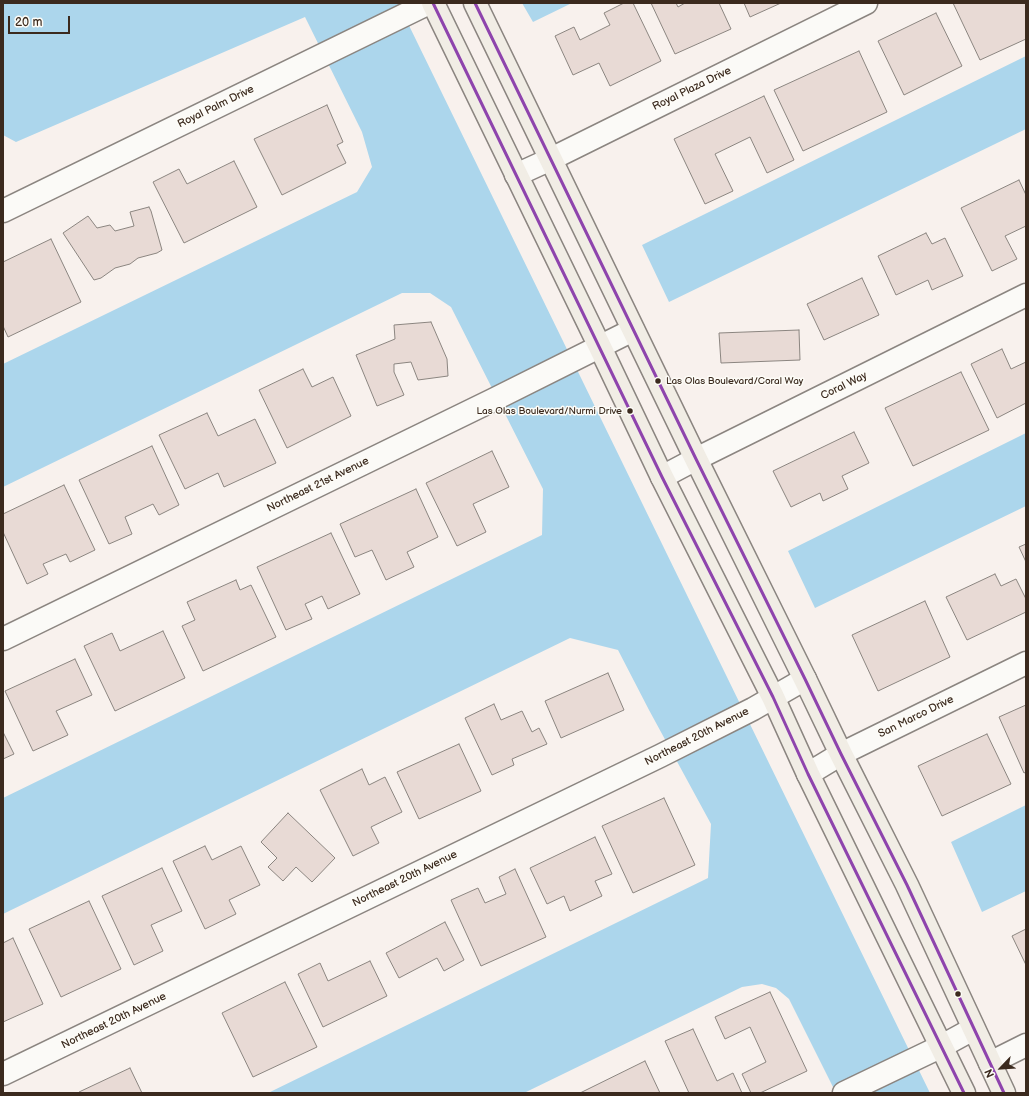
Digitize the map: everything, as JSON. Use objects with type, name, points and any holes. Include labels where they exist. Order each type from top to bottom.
[{"type":"main road","points":[[432,3],[662,477],[773,697],[808,774],[964,1093]]},
{"type":"main road","points":[[475,3],[696,459],[907,886],[1004,1093]]},
{"type":"street","name":"Royal Plaza Drive","points":[[516,175],[866,3]]},
{"type":"street","name":"Royal Palm Drive","points":[[3,211],[420,7]]},
{"type":"street","name":"Coral Way","points":[[662,477],[1026,295]]},
{"type":"street","name":"Northeast 21st Avenue","points":[[3,639],[579,358],[633,330]]},
{"type":"street","name":"San Marco Drive","points":[[808,774],[841,754],[1026,664]]},
{"type":"street","name":"Northeast 20th Avenue","points":[[3,1074],[660,756],[753,708],[805,679]]},
{"type":"street","points":[[844,1093],[942,1046],[973,1029]]},
{"type":"street","points":[[990,1063],[1026,1045]]},
{"type":"water","points":[[3,3],[398,3],[930,1093],[836,1093],[789,999],[776,988],[762,984],[742,987],[524,1093],[268,1093],[708,878],[711,824],[618,650],[570,638],[3,914],[3,798],[542,535],[543,489],[451,307],[430,293],[402,293],[3,487],[3,364],[357,192],[372,167],[362,132],[305,17],[16,142],[3,135]]},
{"type":"water","points":[[522,3],[572,3],[533,22]]},
{"type":"water","points":[[1026,56],[1026,129],[669,302],[642,245]]},
{"type":"water","points":[[1026,433],[1026,506],[815,608],[788,551]]},
{"type":"water","points":[[1026,805],[1026,891],[982,912],[951,842]]},
{"type":"building","points":[[624,3],[633,3],[661,61],[610,86],[599,63],[573,75],[555,36],[574,27],[580,40],[610,25],[604,13]]},
{"type":"building","points":[[651,3],[676,3],[678,7],[685,3],[719,3],[731,29],[675,54]]},
{"type":"building","points":[[744,3],[781,3],[750,17]]},
{"type":"building","points":[[953,3],[1026,3],[1026,39],[980,60]]},
{"type":"building","points":[[936,13],[962,66],[904,95],[878,41]]},
{"type":"building","points":[[859,51],[887,112],[803,151],[774,90]]},
{"type":"building","points":[[764,96],[794,160],[767,173],[750,137],[715,154],[733,191],[705,204],[674,139]]},
{"type":"building","points":[[327,105],[343,142],[337,145],[346,163],[282,195],[254,139]]},
{"type":"building","points":[[234,161],[257,207],[184,243],[153,182],[179,169],[187,184]]},
{"type":"building","points":[[1019,180],[1026,195],[1026,226],[1005,236],[1017,259],[992,271],[961,208]]},
{"type":"building","points":[[149,207],[162,250],[157,253],[138,258],[130,264],[115,268],[101,278],[94,280],[63,233],[88,216],[97,228],[110,225],[115,231],[134,226],[130,212]]},
{"type":"building","points":[[926,233],[932,244],[945,238],[963,276],[932,290],[928,280],[896,295],[878,256]]},
{"type":"building","points":[[51,239],[81,302],[8,337],[3,326],[3,262]]},
{"type":"building","points":[[862,278],[879,315],[824,340],[807,304]]},
{"type":"building","points":[[431,322],[447,359],[448,376],[418,380],[411,362],[394,364],[394,372],[404,395],[377,406],[356,355],[395,339],[394,325]]},
{"type":"building","points":[[799,330],[800,360],[721,363],[719,333]]},
{"type":"building","points":[[1002,349],[1011,369],[1026,362],[1026,403],[997,418],[971,364]]},
{"type":"building","points":[[303,369],[312,387],[333,377],[351,416],[287,448],[259,390]]},
{"type":"building","points":[[961,372],[989,430],[913,466],[885,408]]},
{"type":"building","points":[[207,413],[218,436],[255,419],[276,463],[224,487],[218,473],[185,489],[159,435]]},
{"type":"building","points":[[854,432],[869,463],[842,476],[848,489],[823,501],[820,493],[791,507],[773,471]]},
{"type":"building","points":[[152,446],[179,505],[159,515],[153,504],[125,517],[132,534],[109,544],[79,480]]},
{"type":"building","points":[[492,451],[509,487],[473,504],[486,532],[457,546],[426,483]]},
{"type":"building","points":[[64,485],[95,550],[70,562],[66,554],[43,564],[48,574],[27,584],[3,532],[3,514]]},
{"type":"building","points":[[416,489],[438,537],[407,552],[414,567],[386,580],[372,550],[355,557],[340,524]]},
{"type":"building","points":[[331,533],[360,594],[328,609],[322,596],[305,604],[312,619],[286,630],[257,567]]},
{"type":"building","points":[[1026,544],[1026,562],[1019,547]]},
{"type":"building","points":[[995,574],[1001,586],[1016,579],[1026,599],[1026,612],[967,640],[946,597]]},
{"type":"building","points":[[236,580],[240,590],[251,585],[276,637],[203,671],[182,626],[195,620],[187,602]]},
{"type":"building","points":[[925,601],[950,657],[878,691],[852,635]]},
{"type":"building","points":[[163,631],[185,678],[115,711],[84,646],[112,633],[120,651]]},
{"type":"building","points":[[75,659],[92,695],[56,711],[68,735],[33,751],[5,691]]},
{"type":"building","points":[[608,673],[624,710],[561,738],[545,701]]},
{"type":"building","points":[[494,704],[501,720],[522,711],[532,732],[539,728],[547,744],[512,759],[514,765],[492,775],[465,718]]},
{"type":"building","points":[[1026,705],[1026,772],[1024,773],[999,717]]},
{"type":"building","points":[[3,732],[14,754],[3,759]]},
{"type":"building","points":[[987,734],[1011,784],[942,816],[918,766]]},
{"type":"building","points":[[459,744],[481,791],[419,819],[397,772]]},
{"type":"building","points":[[362,769],[369,785],[385,777],[402,812],[371,827],[379,843],[353,856],[320,790]]},
{"type":"building","points":[[664,798],[695,865],[633,893],[602,826]]},
{"type":"building","points":[[288,813],[335,858],[312,882],[296,867],[283,881],[268,867],[277,858],[261,842]]},
{"type":"building","points":[[595,837],[612,874],[595,881],[602,896],[570,911],[564,896],[547,904],[530,868]]},
{"type":"building","points":[[205,846],[212,860],[241,846],[260,885],[229,900],[236,914],[205,929],[173,861]]},
{"type":"building","points":[[162,868],[182,911],[151,925],[163,951],[134,965],[102,896]]},
{"type":"building","points":[[515,869],[546,937],[481,966],[451,900],[478,888],[485,903],[506,894],[499,877]]},
{"type":"building","points":[[89,901],[121,969],[61,997],[29,929]]},
{"type":"building","points":[[445,922],[464,960],[444,971],[437,958],[399,978],[386,953]]},
{"type":"building","points":[[1026,929],[1026,965],[1012,936]]},
{"type":"building","points":[[13,938],[43,1004],[3,1022],[3,943]]},
{"type":"building","points":[[370,961],[387,996],[323,1027],[298,974],[320,963],[328,981]]},
{"type":"building","points":[[285,982],[317,1047],[253,1077],[222,1013]]},
{"type":"building","points":[[770,992],[807,1071],[760,1093],[751,1093],[742,1074],[766,1062],[750,1027],[725,1039],[715,1017]]},
{"type":"building","points":[[693,1029],[717,1081],[733,1073],[742,1093],[689,1093],[665,1041]]},
{"type":"building","points":[[645,1061],[660,1093],[580,1093]]},
{"type":"building","points":[[130,1068],[142,1093],[79,1093],[79,1092]]},
{"type":"transit line","points":[[433,3],[662,477],[773,697],[808,774],[964,1093]]},
{"type":"transit line","points":[[475,3],[696,459],[907,885],[1004,1093]]},
{"type":"place","name":"Las Olas Boulevard/Coral Way","points":[[658,381]]},
{"type":"place","name":"Las Olas Boulevard/Nurmi Drive","points":[[630,411]]}]
